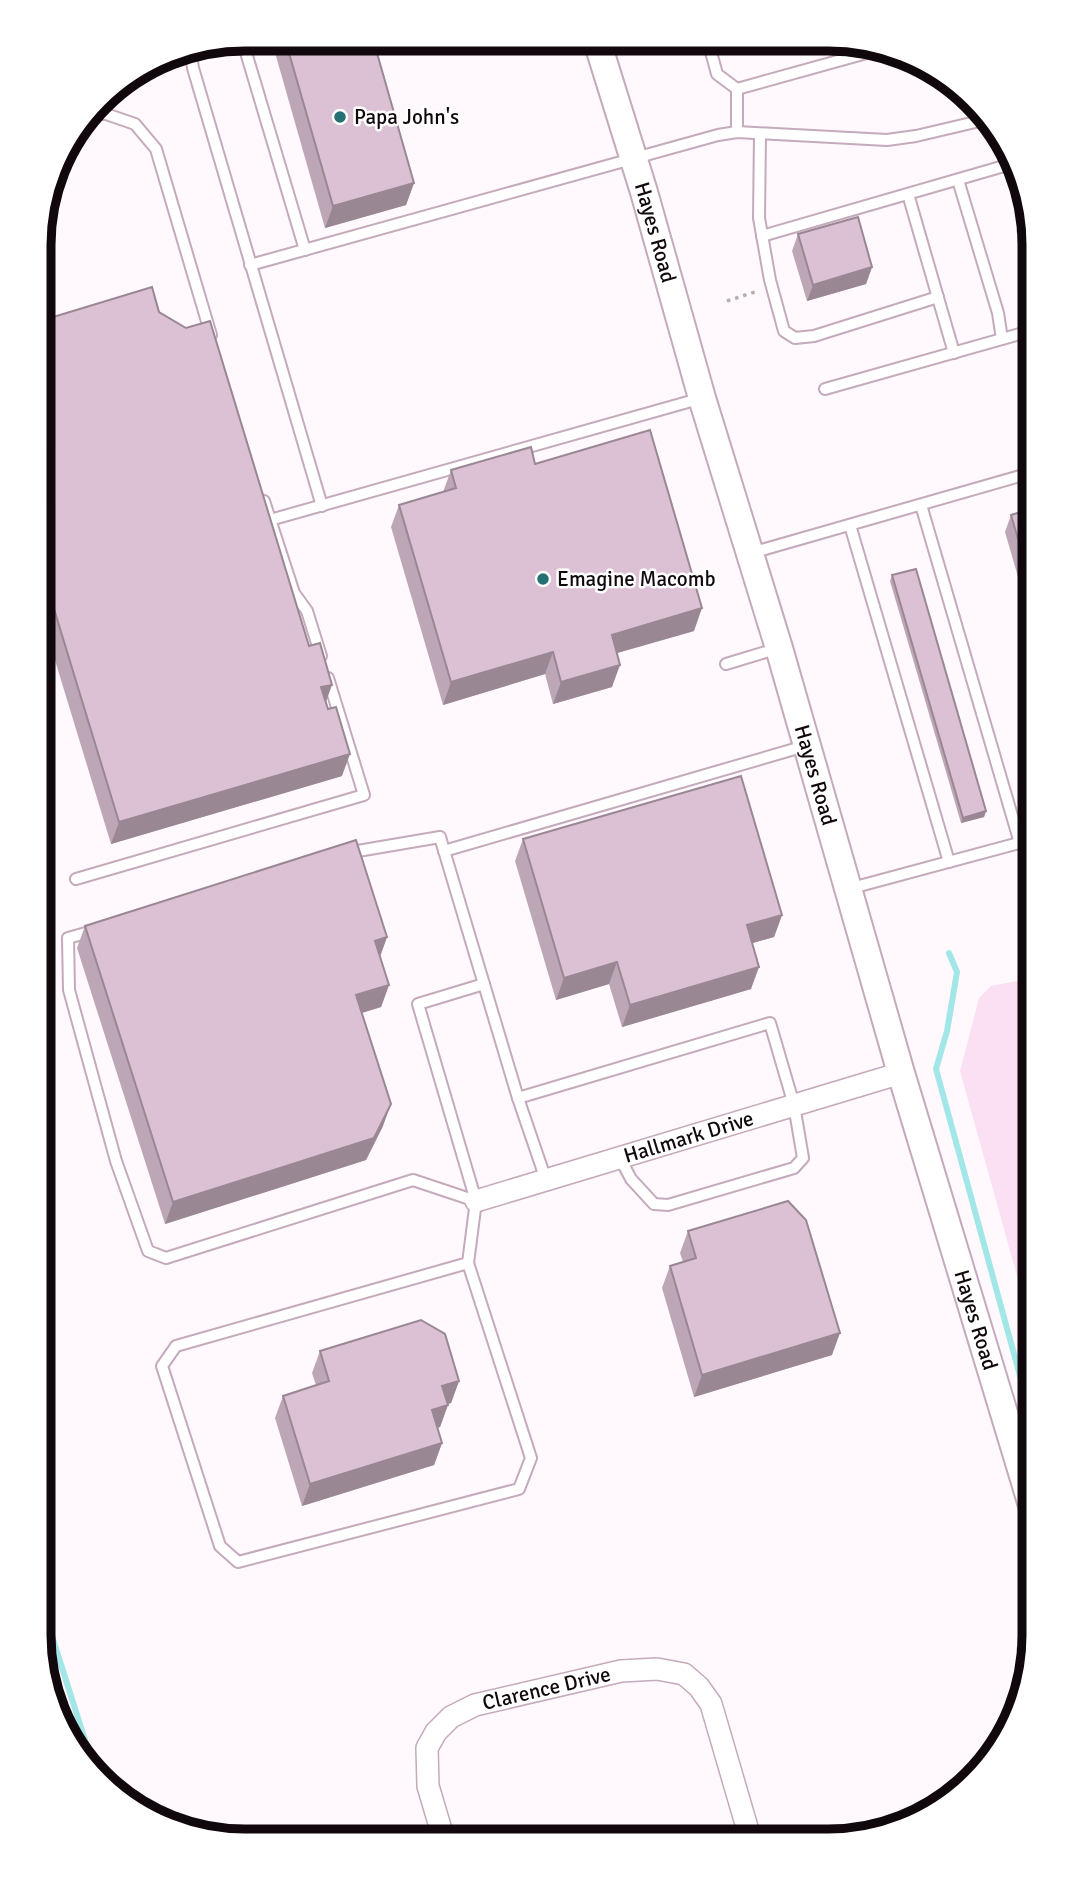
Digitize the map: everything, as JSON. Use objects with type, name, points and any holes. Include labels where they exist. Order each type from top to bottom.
[{"type":"street","name":"Hayes Road","points":[[600,51],[808,745],[901,1073],[1022,1472]]},
{"type":"street","name":"Hallmark Drive","points":[[476,1201],[901,1073]]},
{"type":"street","name":"Clarence Drive","points":[[441,1829],[428,1786],[427,1748],[436,1732],[451,1717],[475,1705],[621,1671],[657,1670],[684,1674],[699,1687],[711,1704],[747,1829]]},
{"type":"lane","points":[[246,51],[305,250]]},
{"type":"lane","points":[[711,51],[717,74],[737,89]]},
{"type":"lane","points":[[737,89],[864,54]]},
{"type":"lane","points":[[191,58],[322,506]]},
{"type":"lane","points":[[737,89],[737,132]]},
{"type":"lane","points":[[102,114],[135,124],[156,149],[213,342]]},
{"type":"lane","points":[[250,265],[718,135],[737,132],[887,141],[978,122]]},
{"type":"lane","points":[[761,134],[759,218],[772,287],[784,331],[795,338],[814,336],[937,297]]},
{"type":"lane","points":[[762,236],[958,180],[1003,162]]},
{"type":"lane","points":[[958,180],[998,313],[1002,339]]},
{"type":"lane","points":[[908,194],[954,353]]},
{"type":"lane","points":[[825,389],[1022,333]]},
{"type":"lane","points":[[270,520],[702,398]]},
{"type":"lane","points":[[751,553],[1022,476]]},
{"type":"lane","points":[[76,879],[364,795],[307,611],[294,593],[262,494]]},
{"type":"lane","points":[[848,889],[1020,843],[921,505]]},
{"type":"lane","points":[[850,525],[949,862]]},
{"type":"lane","points":[[726,664],[779,648]]},
{"type":"lane","points":[[444,851],[808,745]]},
{"type":"lane","points":[[333,855],[440,837],[518,1098],[546,1180]]},
{"type":"lane","points":[[108,926],[68,938],[69,990],[116,1161],[148,1251],[166,1258],[189,1253],[413,1180],[476,1201]]},
{"type":"lane","points":[[468,1263],[176,1346],[162,1366],[220,1546],[238,1562],[519,1489],[531,1458],[468,1263],[476,1201],[418,1004],[484,984]]},
{"type":"lane","points":[[518,1098],[770,1023],[794,1105],[803,1158],[794,1168],[668,1205],[654,1204],[631,1179],[620,1158]]},
{"type":"path","points":[[727,301],[772,287]]},
{"type":"shaded area","points":[[1022,980],[1022,1294],[960,1071],[979,998],[991,986]]},
{"type":"building","points":[[288,51],[376,51],[414,183],[333,206]]},
{"type":"building","points":[[858,217],[872,267],[813,285],[798,234]]},
{"type":"building","points":[[152,287],[159,312],[186,328],[210,321],[309,646],[320,643],[332,685],[321,687],[328,709],[336,707],[350,754],[119,822],[51,599],[51,318]]},
{"type":"building","name":"Emagine Macomb","points":[[650,430],[702,608],[612,635],[620,665],[561,682],[553,652],[451,682],[399,505],[456,488],[451,470],[531,447],[535,464]]},
{"type":"building","points":[[1022,512],[1022,553],[1011,515]]},
{"type":"building","points":[[916,569],[986,811],[963,818],[892,575]]},
{"type":"building","points":[[741,776],[782,915],[747,925],[759,967],[630,1005],[617,962],[564,978],[523,839]]},
{"type":"building","points":[[356,840],[387,937],[375,941],[389,985],[356,995],[391,1104],[374,1138],[173,1202],[85,926]]},
{"type":"building","points":[[788,1201],[806,1220],[840,1333],[702,1375],[670,1266],[696,1258],[688,1231]]},
{"type":"building","points":[[421,1320],[445,1334],[459,1381],[442,1386],[448,1405],[432,1410],[442,1443],[310,1484],[283,1396],[329,1381],[320,1351]]},
{"type":"waterway","points":[[949,953],[957,972],[947,1031],[936,1069],[1022,1383]]},
{"type":"waterway","points":[[51,1633],[87,1748]]},
{"type":"place","name":"Papa John's","points":[[340,117]]},
{"type":"place","name":"Emagine Macomb","points":[[543,579]]}]
